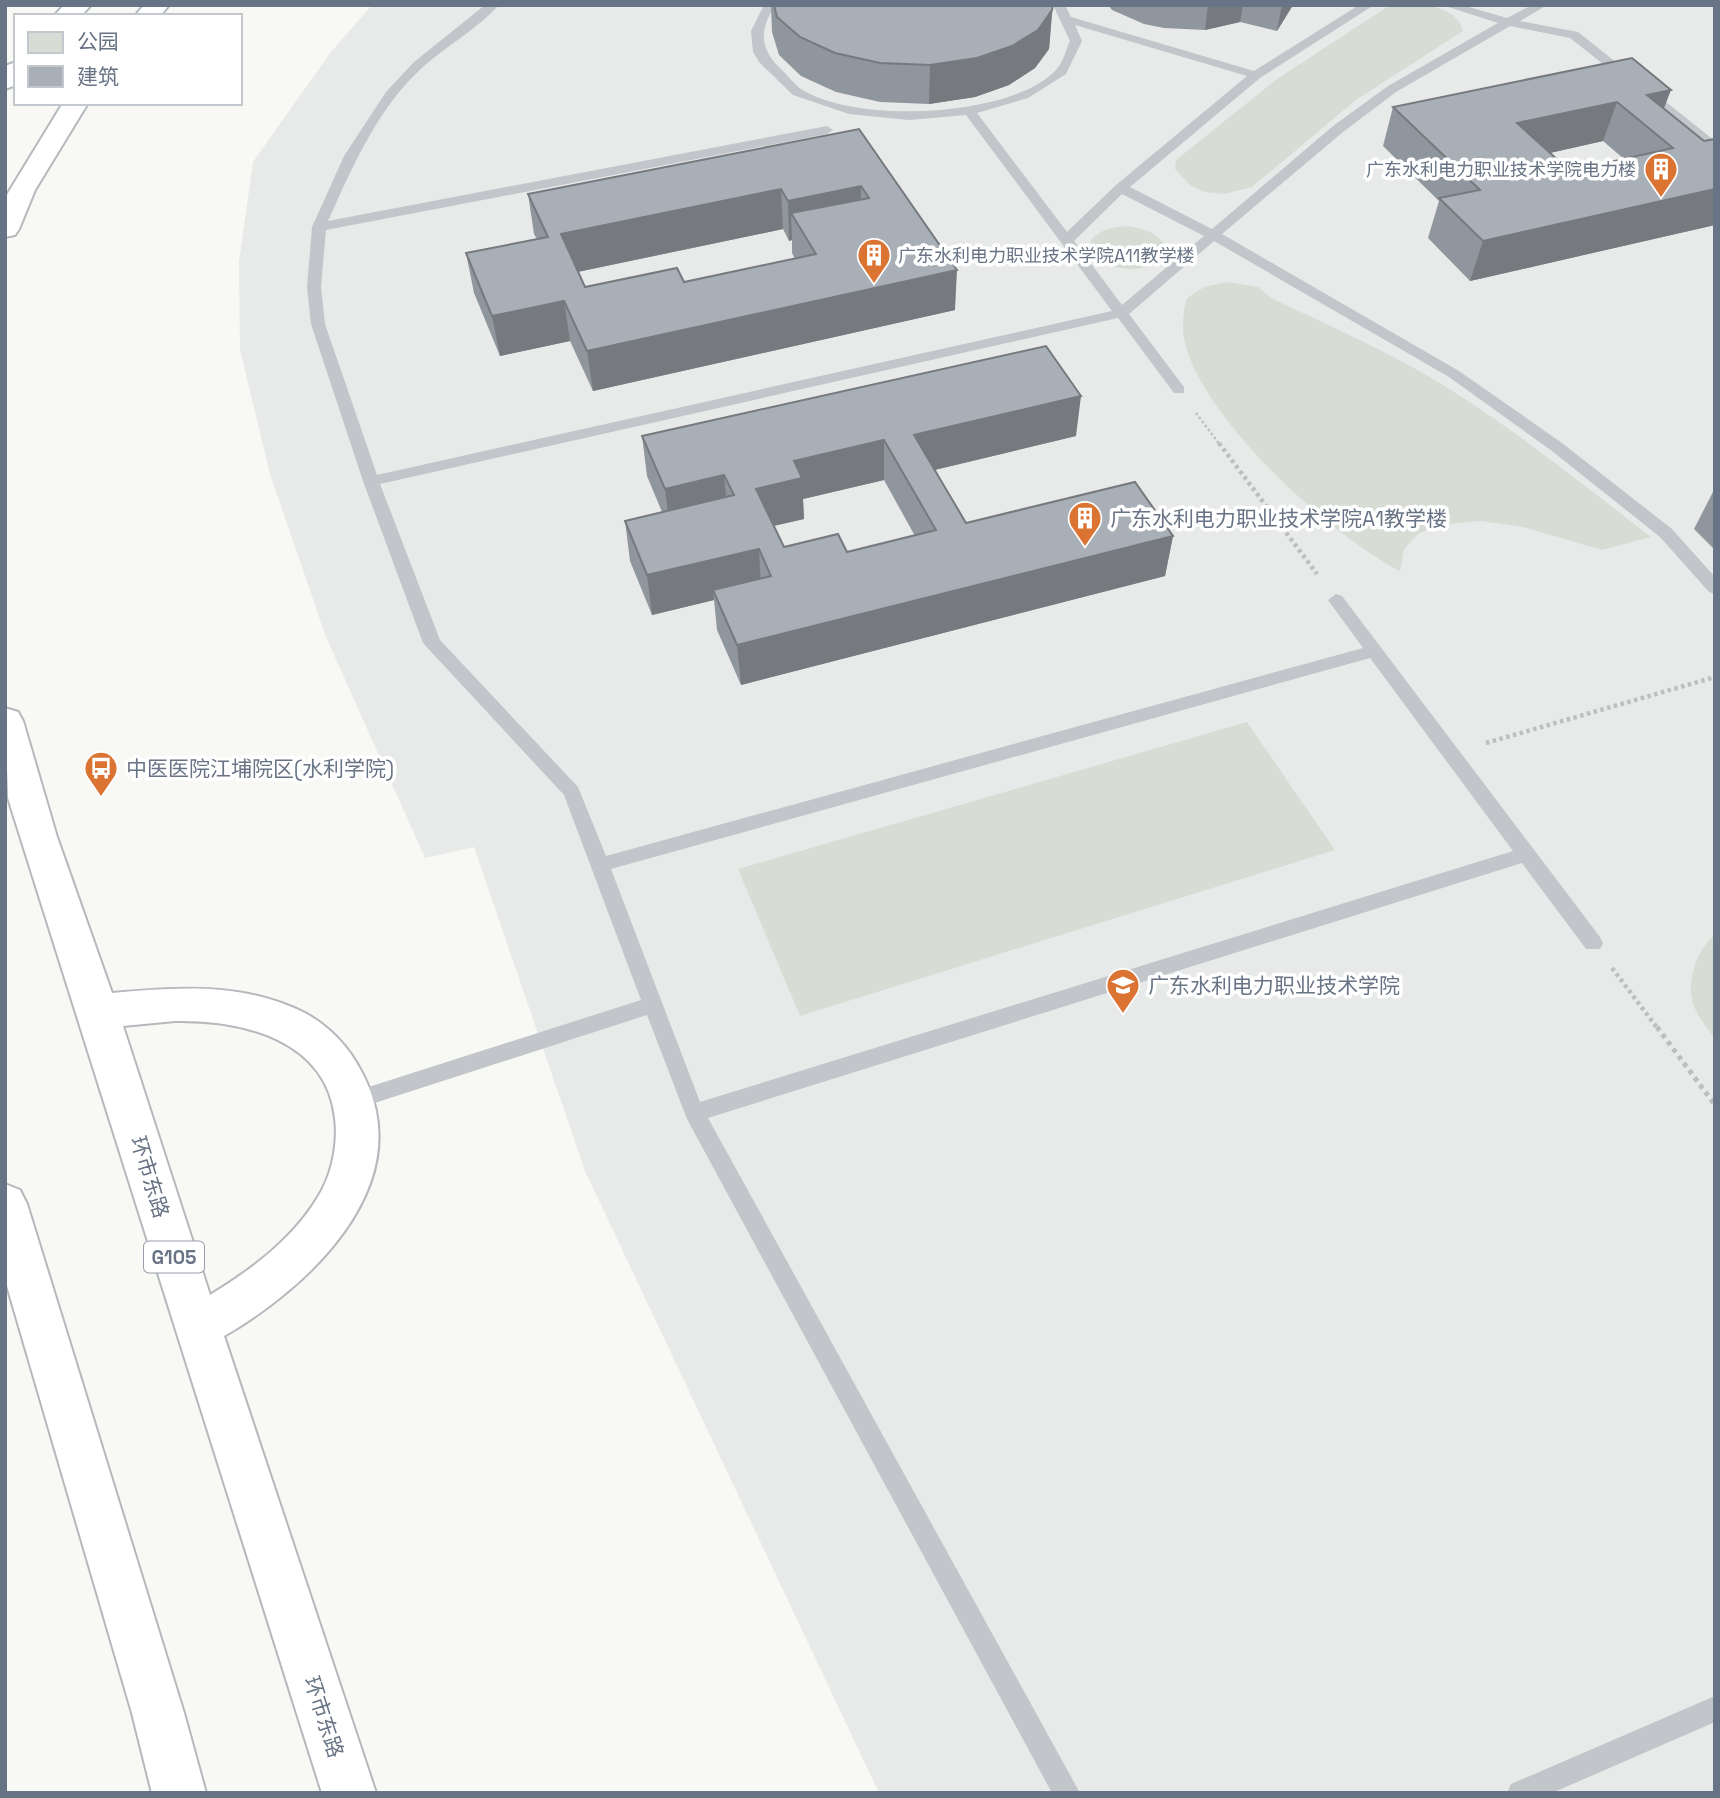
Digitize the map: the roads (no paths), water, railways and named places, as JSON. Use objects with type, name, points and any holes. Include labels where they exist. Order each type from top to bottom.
[{"type":"highway","points":[[5,229],[22,190],[75,105]]},
{"type":"highway","name":"环市东路","points":[[5,720],[19,779],[98,1011],[196,1328],[349,1793]]},
{"type":"highway","points":[[98,1011],[213,1005],[251,1011],[290,1025],[323,1045],[342,1072],[356,1100],[358,1129],[353,1166],[341,1199],[317,1235],[242,1302],[196,1328]]},
{"type":"highway","points":[[5,1204],[158,1713],[179,1793]]},
{"type":"lane","points":[[492,5],[448,39],[390,95],[351,156],[319,227],[314,287],[318,324],[371,481],[432,643],[572,792],[694,1113],[1067,1793]]},
{"type":"lane","points":[[770,5],[757,29],[758,48],[768,67],[801,92],[834,105],[881,115],[932,117],[970,112],[1009,102],[1052,80],[1073,51],[1070,20],[1059,5]]},
{"type":"lane","points":[[1067,240],[1121,188],[1256,75],[1368,5]]},
{"type":"lane","points":[[1448,5],[1506,22],[1574,35],[1715,148]]},
{"type":"lane","points":[[371,481],[1121,313],[1338,129],[1392,89],[1506,22],[1541,5]]},
{"type":"lane","points":[[1070,20],[1256,75]]},
{"type":"lane","points":[[970,112],[1179,390]]},
{"type":"lane","points":[[319,227],[827,130]]},
{"type":"lane","points":[[1121,188],[1213,236],[1454,374],[1557,447],[1666,533],[1715,588]]},
{"type":"lane","points":[[1336,600],[1593,943]]},
{"type":"lane","points":[[600,866],[1374,651]]},
{"type":"lane","points":[[694,1113],[1527,854]]},
{"type":"lane","points":[[356,1100],[653,1005]]},
{"type":"lane","points":[[1520,1793],[1715,1709]]},
{"type":"place","name":"广东水利电力职业技术学院电力楼","points":[[1661,199]]},
{"type":"place","name":"广东水利电力职业技术学院A11教学楼","points":[[874,285]]},
{"type":"place","name":"广东水利电力职业技术学院A1教学楼","points":[[1085,548]]},
{"type":"place","name":"中医医院江埔院区(水利学院)","points":[[101,798]]},
{"type":"place","name":"广东水利电力职业技术学院","points":[[1123,1015]]}]
